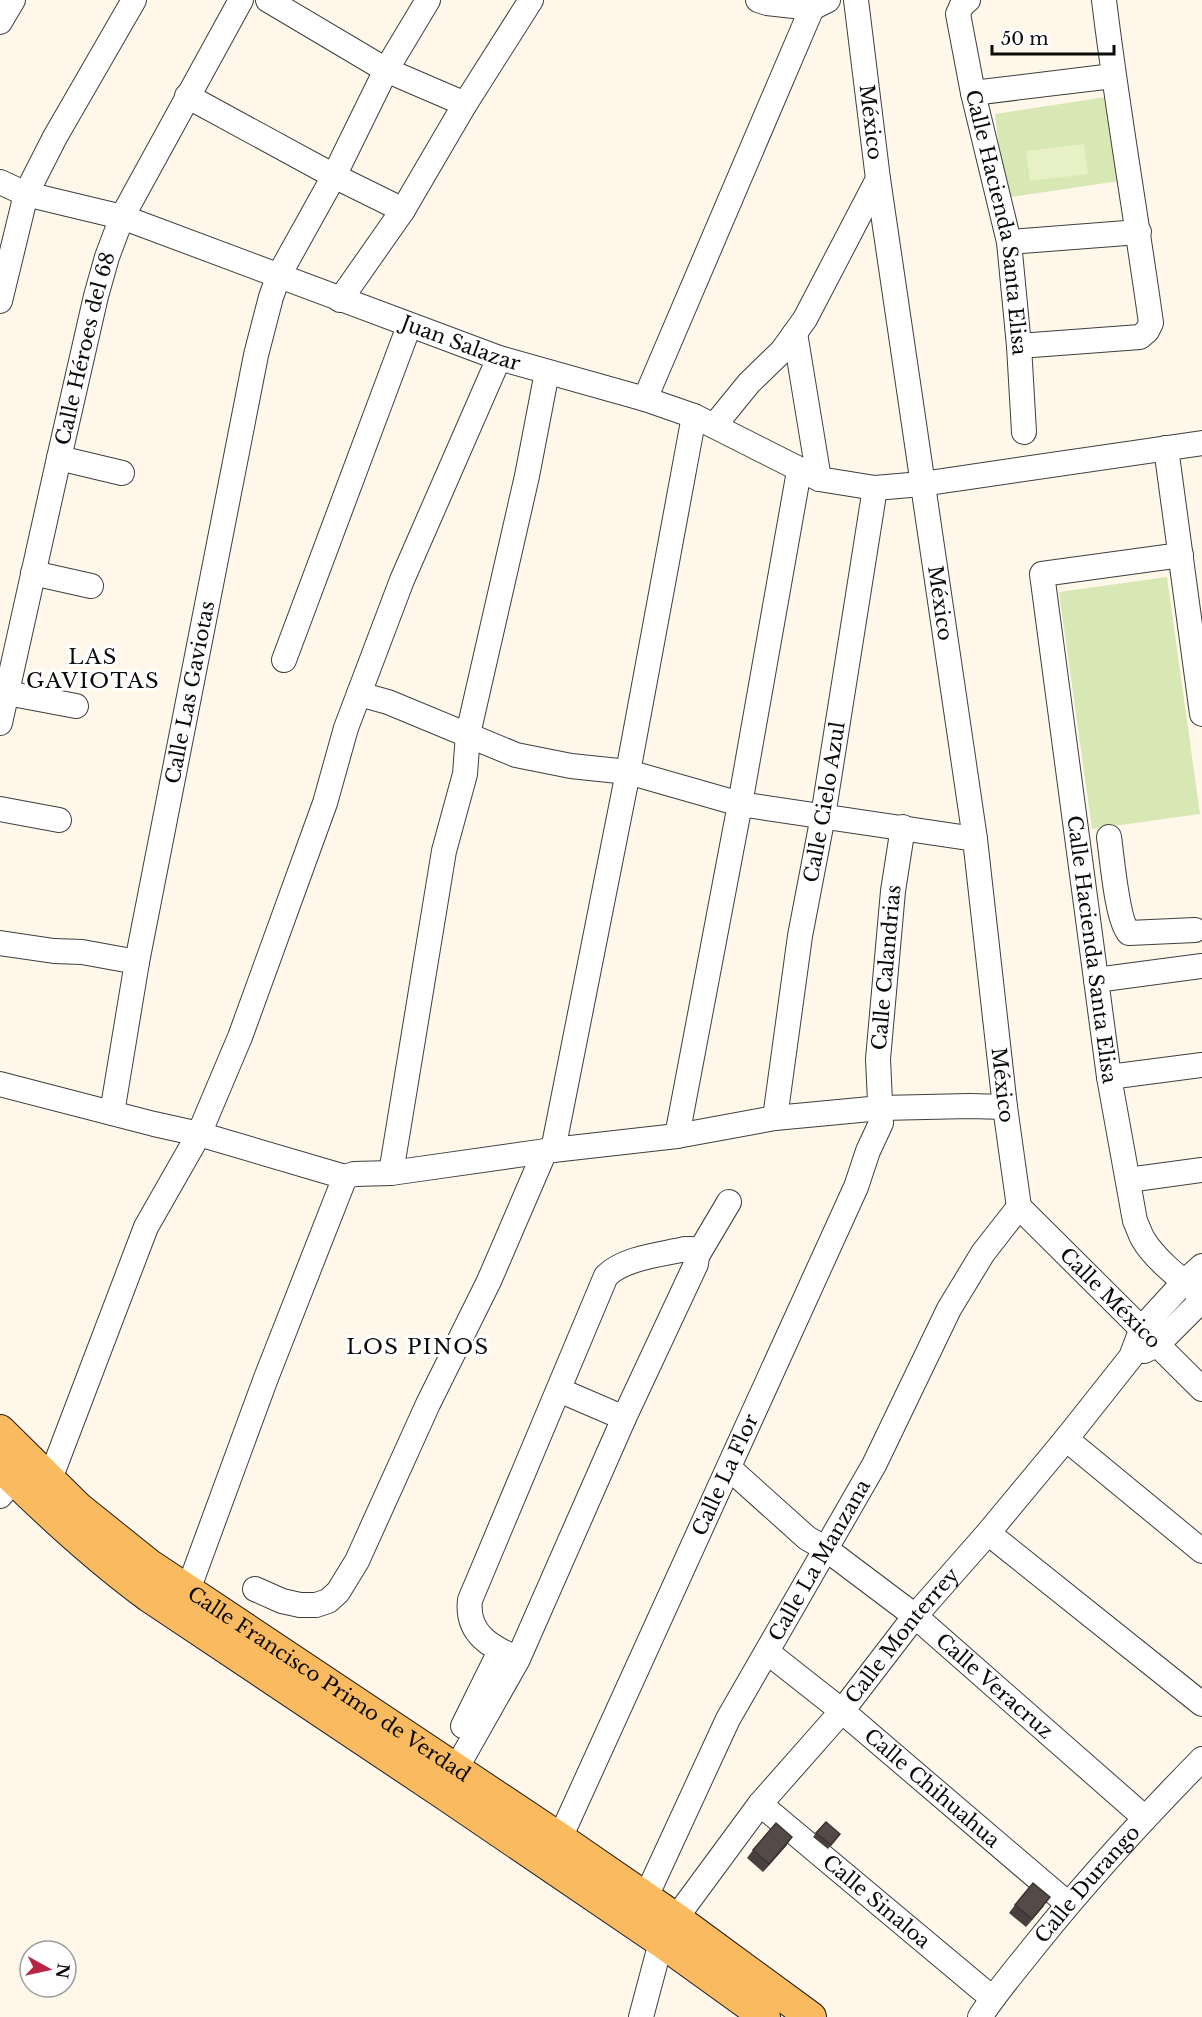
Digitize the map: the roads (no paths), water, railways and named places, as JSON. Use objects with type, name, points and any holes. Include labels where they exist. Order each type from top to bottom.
[{"type":"main road","name":"Calle Francisco Primo de Verdad","points":[[0,1430],[19,1476],[118,1574],[188,1625],[442,1777],[560,1838],[640,1911]]},
{"type":"main road","name":"Calle Francisco Primo de Verdad","points":[[19,1476],[78,1507],[149,1564],[188,1590],[442,1777],[668,1930]]},
{"type":"main road","points":[[668,1930],[762,2016]]},
{"type":"main road","points":[[668,1930],[811,2017]]},
{"type":"street","points":[[0,22],[13,0]]},
{"type":"street","points":[[0,301],[26,194],[55,137],[134,0]]},
{"type":"street","name":"Calle Héroes del 68","points":[[0,723],[96,296],[122,217],[241,0]]},
{"type":"street","points":[[268,0],[386,70],[465,104]]},
{"type":"street","name":"Calle Las Gaviotas","points":[[112,1113],[137,962],[256,354],[271,297],[279,275],[334,176],[386,70],[428,0]]},
{"type":"street","points":[[340,300],[403,210],[465,104],[531,0]]},
{"type":"street","points":[[645,399],[820,4],[767,3],[758,0]]},
{"type":"street","name":"México","points":[[856,0],[878,179],[975,839],[1005,1107],[1019,1207]]},
{"type":"street","points":[[1019,346],[1140,337],[1151,323],[1139,232],[1113,76],[1104,0]]},
{"type":"street","name":"Calle Hacienda Santa Elisa","points":[[963,7],[973,93],[1009,243],[1019,346],[1024,432]]},
{"type":"street","points":[[973,93],[1113,76]]},
{"type":"street","points":[[187,96],[334,176],[403,210]]},
{"type":"street","points":[[255,1589],[282,1601],[300,1605],[316,1605],[328,1601],[338,1592],[357,1561],[428,1404],[489,1281],[549,1150],[704,421],[749,383],[782,351],[795,333],[831,272],[878,179]]},
{"type":"street","name":"Juan Salazar","points":[[0,182],[26,194],[122,217],[499,358],[645,399],[704,421],[809,475],[875,488],[922,484],[1202,444]]},
{"type":"street","points":[[1009,243],[1139,232]]},
{"type":"street","points":[[284,660],[409,326]]},
{"type":"street","points":[[677,1136],[740,804],[809,475],[795,333]]},
{"type":"street","points":[[19,1476],[146,1227],[200,1134],[240,1037],[325,803],[358,694],[402,580],[499,358]]},
{"type":"street","points":[[391,1173],[444,851],[465,774],[468,734],[527,476],[547,372]]},
{"type":"street","points":[[1166,448],[1202,714]]},
{"type":"street","points":[[59,458],[122,473]]},
{"type":"street","name":"Calle Cielo Azul","points":[[775,1118],[800,936],[822,816],[875,488]]},
{"type":"street","name":"Calle Hacienda Santa Elisa","points":[[1181,555],[1042,574],[1109,1077],[1135,1221],[1143,1239],[1198,1286]]},
{"type":"street","points":[[33,573],[91,586]]},
{"type":"street","points":[[7,693],[76,706]]},
{"type":"street","points":[[358,694],[388,702],[516,755],[571,766],[628,772],[740,804],[975,839]]},
{"type":"street","points":[[0,808],[59,820]]},
{"type":"street","name":"Calle Calandrias","points":[[881,1108],[878,1059],[880,1027],[893,891],[903,827]]},
{"type":"street","points":[[1109,837],[1124,928],[1130,933],[1196,930]]},
{"type":"street","points":[[1084,893],[1116,888]]},
{"type":"street","points":[[0,943],[54,951],[82,952],[137,962]]},
{"type":"street","points":[[1096,980],[1202,966]]},
{"type":"street","points":[[1109,1077],[1202,1065]]},
{"type":"street","points":[[0,1084],[200,1134],[345,1177],[354,1174],[391,1173],[549,1150],[677,1136],[775,1118],[881,1108],[1005,1107]]},
{"type":"street","name":"Calle La Flor","points":[[560,1838],[856,1187],[880,1123],[881,1108]]},
{"type":"street","points":[[1128,1180],[1202,1170]]},
{"type":"street","points":[[188,1590],[266,1378],[345,1177]]},
{"type":"street","points":[[442,1777],[509,1655],[624,1418],[696,1264],[697,1256],[729,1202]]},
{"type":"street","name":"Calle México","points":[[1019,1207],[1202,1389]]},
{"type":"street","name":"Calle La Manzana","points":[[640,1911],[728,1719],[873,1465],[949,1309],[983,1253],[1019,1207]]},
{"type":"street","points":[[509,1655],[481,1637],[472,1626],[469,1613],[470,1600],[606,1276],[614,1268],[684,1249],[691,1249],[697,1256]]},
{"type":"street","points":[[1149,1336],[1198,1286]]},
{"type":"street","name":"Calle Monterrey","points":[[668,1930],[760,1804],[842,1711],[915,1616],[988,1533],[1149,1336]]},
{"type":"street","points":[[559,1390],[624,1418]]},
{"type":"street","points":[[1066,1439],[1202,1551]]},
{"type":"street","name":"Calle Veracruz","points":[[729,1467],[807,1538],[826,1549],[915,1616],[1145,1818]]},
{"type":"street","points":[[988,1533],[1202,1704]]},
{"type":"street","name":"Calle Chihuahua","points":[[767,1652],[842,1711],[1068,1904]]},
{"type":"street","name":"Calle Durango","points":[[986,2008],[1068,1904],[1145,1818],[1202,1759]]},
{"type":"street","name":"Calle Sinaloa","points":[[760,1804],[986,2008]]},
{"type":"street","points":[[641,2017],[668,1930]]},
{"type":"district","name":"LAS GAVIOTAS","points":[[93,669]]},
{"type":"district","name":"LOS PINOS","points":[[418,1347]]}]
